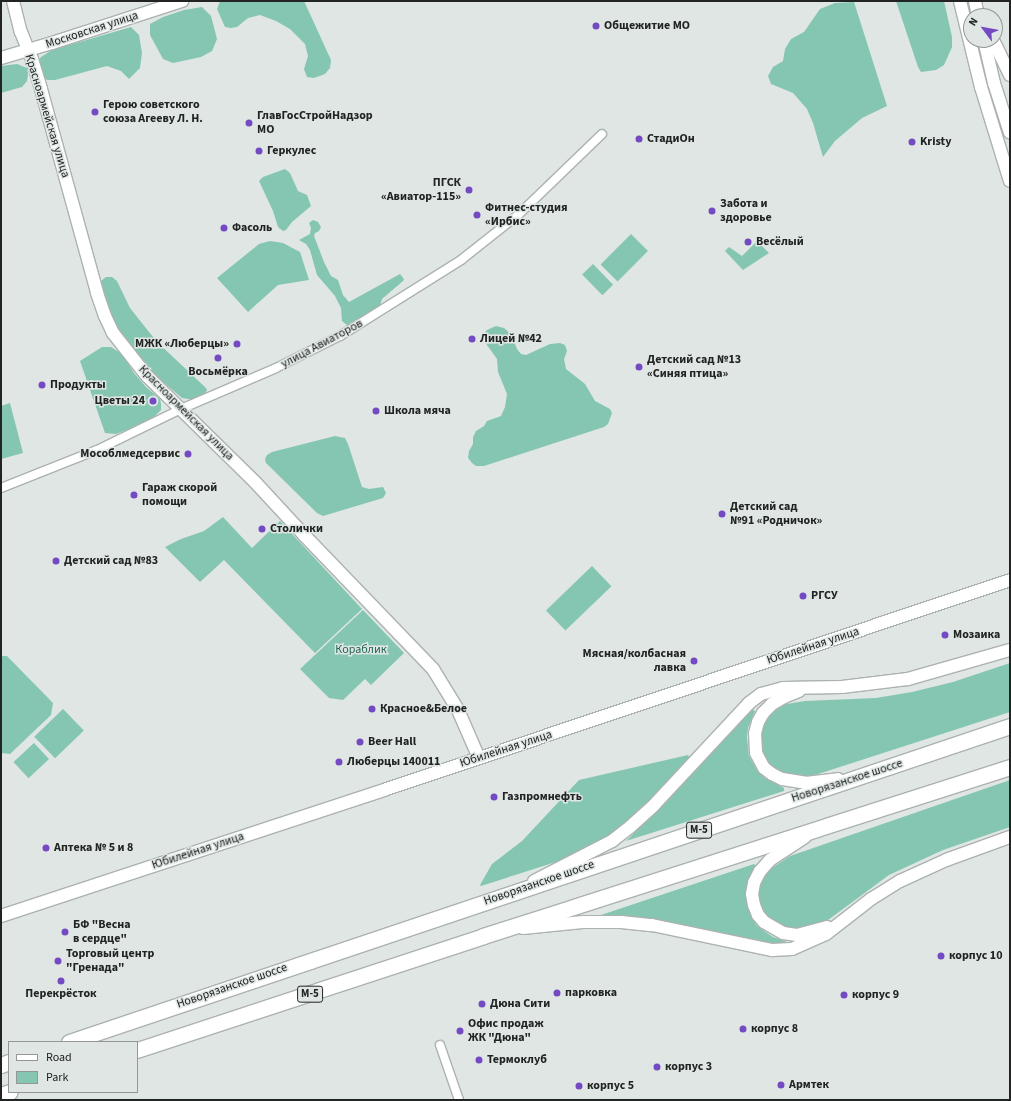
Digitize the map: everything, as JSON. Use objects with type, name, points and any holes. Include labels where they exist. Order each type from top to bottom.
[{"type":"highway","name":"Новорязанское шоссе","points":[[72,1041],[522,888],[1010,726]]},
{"type":"highway","name":"М-5","points":[[138,1050],[483,936],[1010,767]]},
{"type":"street","name":"Красноармейская улица","points":[[13,1],[27,50],[32,59],[41,89],[104,316],[113,333],[128,354],[147,376],[255,482],[433,669],[458,710],[479,758]]},
{"type":"street","name":"Московская улица","points":[[1,58],[182,1]]},
{"type":"street","points":[[960,1],[981,87],[1010,181]]},
{"type":"street","points":[[986,48],[994,83],[1010,134]]},
{"type":"street","points":[[997,48],[1010,75]]},
{"type":"street","name":"улица Авиаторов","points":[[1,488],[97,450],[181,409],[276,368],[340,336],[429,282],[461,260],[520,214],[602,134]]},
{"type":"street","name":"Юбилейная улица","points":[[1,916],[1010,580]]},
{"type":"street","name":"М-5","points":[[522,888],[564,864],[612,841],[631,826],[749,703],[761,694],[783,688],[842,687],[908,679],[1010,650]]},
{"type":"street","name":"М-5","points":[[808,688],[784,697],[772,704],[763,713],[758,722],[754,743],[756,753],[764,768],[782,779],[806,782],[876,771]]},
{"type":"street","name":"М-5","points":[[829,824],[786,848],[770,860],[760,871],[754,883],[752,894],[754,906],[758,915],[773,929],[783,933],[798,935],[817,931],[848,918]]},
{"type":"street","name":"М-5","points":[[483,936],[518,929],[561,924],[620,922],[652,925],[772,950],[792,949],[826,934],[871,899],[900,881],[946,860],[1010,837]]},
{"type":"street","points":[[440,1045],[459,1100]]},
{"type":"green space","points":[[220,1],[304,1],[331,60],[330,68],[325,74],[314,78],[307,77],[304,69],[308,56],[305,44],[290,29],[276,21],[260,15],[248,18],[237,27],[225,27],[217,9]]},
{"type":"green space","points":[[896,1],[944,1],[952,37],[952,47],[944,65],[936,70],[921,72]]},
{"type":"green space","points":[[854,2],[887,106],[862,118],[835,141],[823,157],[813,123],[807,109],[793,93],[771,84],[768,76],[773,67],[783,61],[785,49],[791,39],[804,32],[820,9],[835,3]]},
{"type":"green space","points":[[202,7],[211,16],[217,39],[212,51],[201,57],[173,63],[163,59],[150,35],[150,24],[163,17],[184,10]]},
{"type":"green space","points":[[131,27],[139,35],[142,53],[140,68],[129,79],[121,71],[107,66],[55,80],[47,80],[45,78],[39,60],[52,50]]},
{"type":"green space","points":[[17,64],[27,68],[27,81],[22,87],[1,93],[1,66]]},
{"type":"green space","points":[[285,169],[290,173],[298,191],[307,195],[311,206],[292,222],[286,230],[283,231],[278,227],[273,211],[259,181],[263,177]]},
{"type":"green space","points":[[313,220],[318,222],[321,227],[314,236],[324,262],[331,276],[338,280],[343,295],[349,302],[400,274],[404,279],[382,299],[380,306],[347,325],[342,321],[341,308],[335,296],[317,275],[310,250],[306,244],[299,240],[310,234],[311,228],[309,223]]},
{"type":"green space","points":[[631,234],[648,251],[618,281],[601,264]]},
{"type":"green space","points":[[270,241],[283,243],[300,252],[309,280],[278,285],[248,312],[217,278],[259,244]]},
{"type":"green space","points":[[757,241],[769,253],[743,270],[725,251],[729,247],[742,256]]},
{"type":"green space","points":[[593,264],[613,285],[602,295],[582,274]]},
{"type":"green space","points":[[106,277],[112,277],[117,281],[130,308],[157,342],[205,387],[207,390],[204,396],[194,400],[182,398],[138,357],[118,330],[107,306],[101,281]]},
{"type":"green space","points":[[496,326],[504,328],[511,334],[517,349],[521,354],[526,355],[550,344],[560,343],[565,345],[567,351],[564,359],[566,369],[585,384],[595,401],[610,409],[612,413],[608,424],[604,427],[484,466],[476,466],[472,463],[468,458],[476,431],[484,426],[487,421],[501,416],[505,407],[507,394],[498,372],[497,359],[487,345],[484,334],[487,330]]},
{"type":"green space","points":[[102,347],[111,347],[122,354],[134,373],[146,387],[160,399],[161,404],[161,410],[155,416],[139,425],[116,434],[105,433],[80,361]]},
{"type":"green space","points":[[10,403],[23,453],[1,459],[1,406]]},
{"type":"green space","points":[[335,436],[345,438],[362,487],[369,489],[383,487],[386,493],[383,498],[323,516],[317,513],[266,463],[265,459],[267,455],[272,452]]},
{"type":"green space","points":[[223,517],[252,548],[280,521],[362,609],[315,653],[224,560],[200,582],[165,547],[181,539],[204,531]]},
{"type":"green space","points":[[592,566],[611,586],[565,631],[546,610]]},
{"type":"green space","name":"Кораблик","points":[[363,610],[404,653],[371,685],[365,679],[343,700],[329,698],[300,669]]},
{"type":"green space","points":[[1,656],[7,656],[53,703],[51,715],[10,754],[1,753]]},
{"type":"green space","points":[[1010,663],[1010,712],[812,776],[801,777],[780,773],[767,763],[762,756],[759,740],[763,723],[781,705],[805,701],[876,698],[912,692],[953,682]]},
{"type":"green space","points":[[63,709],[84,731],[55,758],[34,737]]},
{"type":"green space","points":[[752,709],[755,711],[748,728],[747,738],[749,756],[758,772],[765,778],[784,788],[784,791],[626,841],[659,809]]},
{"type":"green space","points":[[34,743],[49,759],[29,778],[14,762]]},
{"type":"green space","points":[[688,755],[690,758],[649,802],[628,822],[607,838],[559,861],[481,886],[480,885],[492,864],[522,841],[579,780]]},
{"type":"green space","points":[[1010,780],[1010,827],[943,850],[889,875],[828,920],[814,926],[794,930],[777,925],[764,914],[758,900],[760,885],[769,870],[790,856]]},
{"type":"green space","points":[[754,864],[756,866],[746,889],[748,909],[752,918],[757,926],[773,937],[793,944],[775,945],[631,917],[601,915]]},
{"type":"place","name":"Общежитие МО","points":[[596,26]]},
{"type":"place","name":"Герою советского союза Агееву Л. Н.","points":[[95,112]]},
{"type":"place","name":"ГлавГосСтройНадзор МО","points":[[249,123]]},
{"type":"place","name":"СтадиОн","points":[[639,139]]},
{"type":"place","name":"Kristy","points":[[912,142]]},
{"type":"place","name":"Геркулес","points":[[259,151]]},
{"type":"place","name":"ПГСК «Авиатор-115»","points":[[469,190]]},
{"type":"place","name":"Забота и здоровье","points":[[712,211]]},
{"type":"place","name":"Фитнес-студия «Ирбис»","points":[[477,215]]},
{"type":"place","name":"Фасоль","points":[[224,228]]},
{"type":"place","name":"Весёлый","points":[[748,242]]},
{"type":"place","name":"Лицей №42","points":[[472,339]]},
{"type":"place","name":"МЖК «Люберцы»","points":[[237,344]]},
{"type":"place","name":"Восьмёрка","points":[[218,358]]},
{"type":"place","name":"Детский сад №13 «Синяя птица»","points":[[639,367]]},
{"type":"place","name":"Продукты","points":[[42,385]]},
{"type":"place","name":"Цветы 24","points":[[153,401]]},
{"type":"place","name":"Школа мяча","points":[[376,411]]},
{"type":"place","name":"Мособлмедсервис","points":[[188,454]]},
{"type":"place","name":"Гараж скорой помощи","points":[[134,495]]},
{"type":"place","name":"Детский сад №91 «Родничок»","points":[[722,514]]},
{"type":"place","name":"Столички","points":[[262,529]]},
{"type":"place","name":"Детский сад №83","points":[[56,561]]},
{"type":"place","name":"РГСУ","points":[[803,596]]},
{"type":"place","name":"Мозаика","points":[[945,635]]},
{"type":"place","name":"Мясная/колбасная лавка","points":[[694,661]]},
{"type":"place","name":"Красное&Белое","points":[[372,709]]},
{"type":"place","name":"Beer Hall","points":[[360,742]]},
{"type":"place","name":"Люберцы 140011","points":[[339,762]]},
{"type":"place","name":"Газпромнефть","points":[[494,797]]},
{"type":"place","name":"Аптека № 5 и 8","points":[[46,848]]},
{"type":"place","name":"БФ \"Весна в сердце\"","points":[[65,932]]},
{"type":"place","name":"корпус 10","points":[[941,956]]},
{"type":"place","name":"Торговый центр \"Гренада\"","points":[[58,961]]},
{"type":"place","name":"Перекрёсток","points":[[61,981]]},
{"type":"place","name":"парковка","points":[[557,993]]},
{"type":"place","name":"корпус 9","points":[[844,995]]},
{"type":"place","name":"Дюна Сити","points":[[482,1004]]},
{"type":"place","name":"корпус 8","points":[[743,1029]]},
{"type":"place","name":"Офис продаж ЖК \"Дюна\"","points":[[460,1031]]},
{"type":"place","name":"Термоклуб","points":[[479,1060]]},
{"type":"place","name":"корпус 3","points":[[657,1067]]},
{"type":"place","name":"Армтек","points":[[781,1085]]},
{"type":"place","name":"корпус 5","points":[[579,1086]]}]
